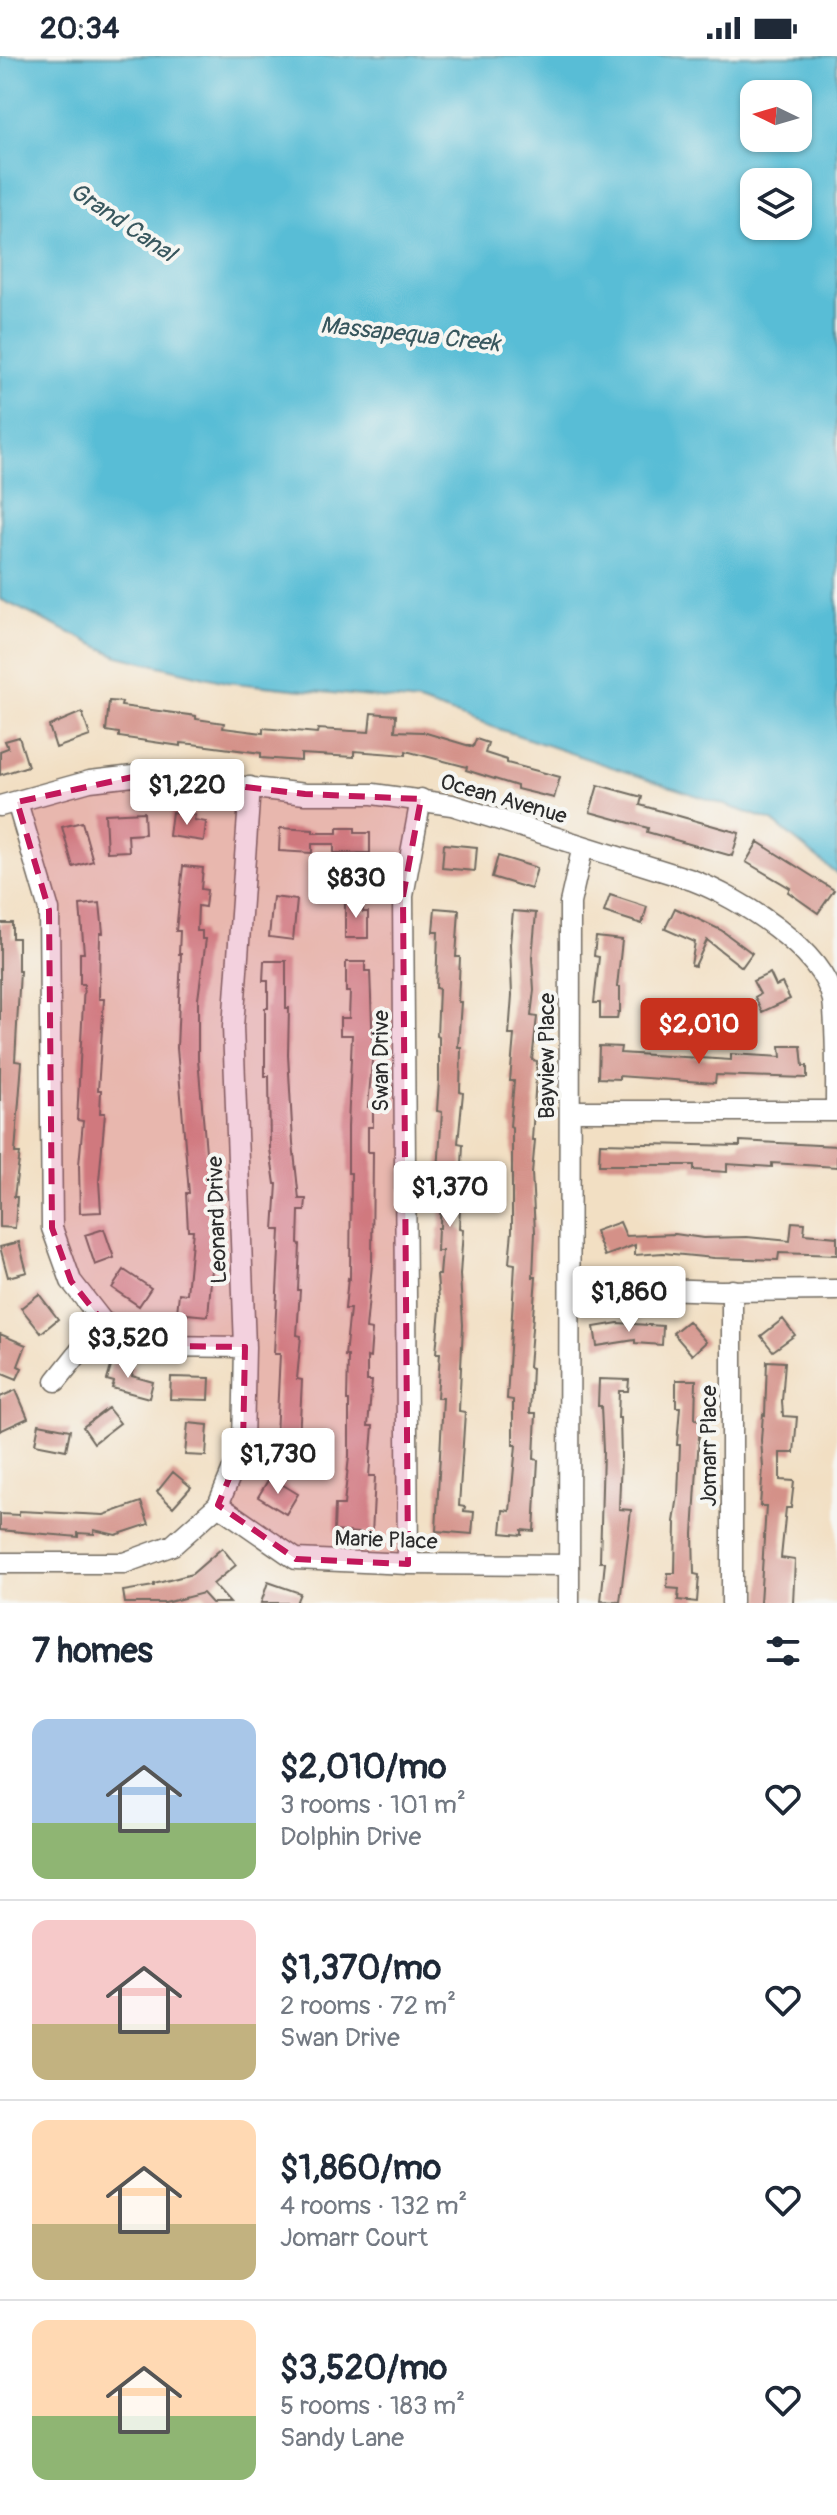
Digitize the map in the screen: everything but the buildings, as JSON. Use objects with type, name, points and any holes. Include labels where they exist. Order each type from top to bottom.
[{"type":"street","name":"Ocean Avenue","points":[[9,804],[116,776],[142,775],[305,794],[373,794],[421,799],[452,805],[719,891],[754,912],[811,958],[827,982],[833,1001],[836,1111]]},
{"type":"street","name":"Leonard Drive","points":[[0,1563],[124,1563],[173,1545],[218,1505],[243,1445],[245,1347],[233,1027],[250,787]]},
{"type":"street","name":"Swan Drive","points":[[408,1564],[403,896],[421,799]]},
{"type":"street","points":[[9,804],[49,910],[52,1228],[71,1281],[103,1322],[157,1346],[245,1347]]},
{"type":"street","name":"Bayview Place","points":[[569,1603],[570,903],[583,846]]},
{"type":"street","points":[[570,1111],[836,1111]]},
{"type":"street","points":[[570,1286],[631,1290],[837,1290]]},
{"type":"street","name":"Jomarr Place","points":[[732,1290],[732,1603]]},
{"type":"street","points":[[56,1381],[103,1322]]},
{"type":"street","name":"Marie Place","points":[[218,1505],[296,1559],[408,1564],[569,1565]]},
{"type":"highlighted area","points":[[142,775],[305,794],[421,799],[403,896],[408,1564],[296,1559],[218,1505],[243,1445],[245,1347],[157,1346],[103,1322],[71,1281],[52,1228],[49,910],[17,802]]},
{"type":"water","points":[[0,56],[837,56],[837,874],[772,821],[419,702],[226,682],[118,656],[0,599]]},
{"type":"water label","name":"Grand Canal","points":[[123,222]]},
{"type":"water label","name":"Massapequa Creek","points":[[410,334]]}]
